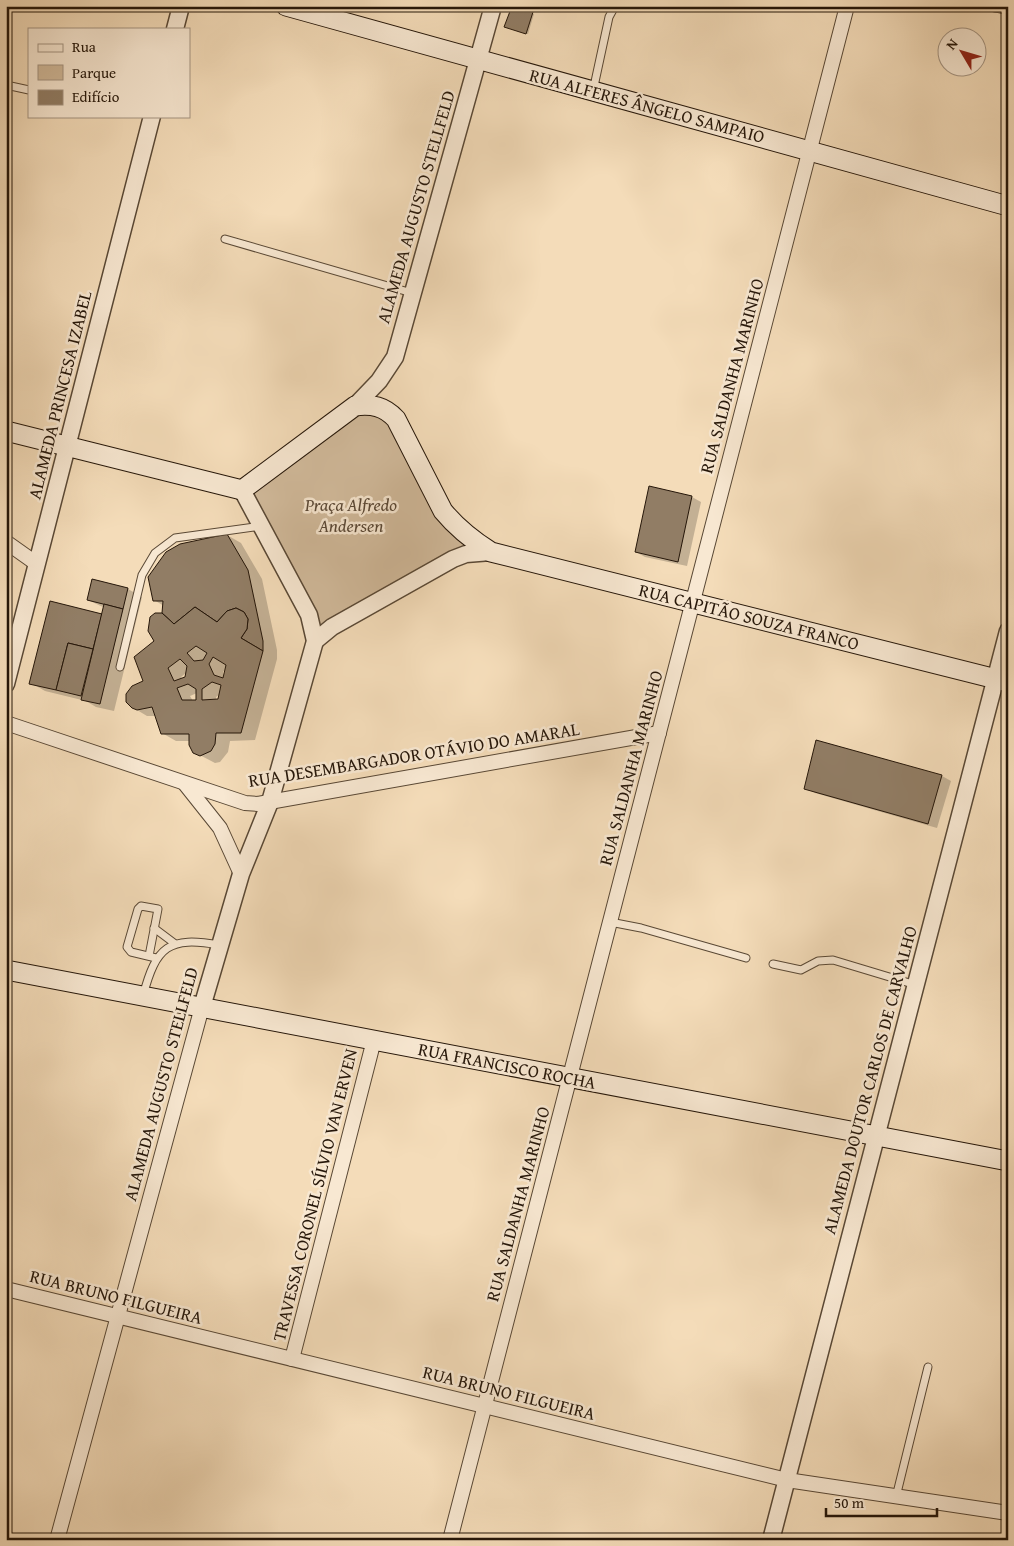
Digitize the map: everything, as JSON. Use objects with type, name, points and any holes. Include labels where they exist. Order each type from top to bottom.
[{"type":"main road","name":"RUA ALFERES ÂNGELO SAMPAIO","points":[[286,6],[1008,206]]},
{"type":"main road","points":[[6,431],[242,490],[355,406],[370,404],[381,407],[396,419],[443,511],[460,531],[491,552]]},
{"type":"main road","name":"RUA CAPITÃO SOUZA FRANCO","points":[[491,552],[1001,681]]},
{"type":"main road","name":"RUA FRANCISCO ROCHA","points":[[6,970],[1008,1162]]},
{"type":"street","points":[[175,28],[181,6]]},
{"type":"street","name":"ALAMEDA AUGUSTO STELLFELD","points":[[355,406],[379,381],[395,357],[494,6]]},
{"type":"street","name":"RUA SALDANHA MARINHO","points":[[450,1540],[847,6]]},
{"type":"street","name":"ALAMEDA PRINCESA IZABEL","points":[[6,684],[151,118]]},
{"type":"street","points":[[242,490],[309,615],[315,642],[332,627],[453,559],[466,554],[491,552]]},
{"type":"street","points":[[6,542],[37,564]]},
{"type":"street","name":"ALAMEDA DOUTOR CARLOS DE CARVALHO","points":[[771,1540],[916,985],[1001,681],[1008,630]]},
{"type":"street","name":"ALAMEDA AUGUSTO STELLFELD","points":[[57,1540],[202,1007],[241,874],[270,802],[315,642]]},
{"type":"street","name":"RUA DESEMBARGADOR OTÁVIO DO AMARAL","points":[[6,723],[245,803],[270,802],[659,733]]},
{"type":"street","points":[[184,784],[220,828],[241,874]]},
{"type":"street","name":"TRAVESSA CORONEL SÍLVIO VAN ERVEN","points":[[292,1359],[374,1040]]},
{"type":"street","name":"RUA BRUNO FILGUEIRA","points":[[6,1289],[787,1480],[896,1498],[1008,1513]]},
{"type":"lane","points":[[592,92],[609,17],[615,6]]},
{"type":"lane","points":[[6,84],[28,90]]},
{"type":"lane","points":[[225,239],[413,293]]},
{"type":"lane","points":[[120,667],[142,575],[155,553],[174,538],[261,526]]},
{"type":"lane","points":[[143,996],[153,957],[154,928],[158,909],[142,906],[138,909],[127,947],[131,952],[153,957],[174,943],[197,941],[220,945]]},
{"type":"lane","points":[[610,922],[641,928],[746,958]]},
{"type":"lane","points":[[154,928],[174,943]]},
{"type":"lane","points":[[773,964],[800,970],[818,961],[833,960],[916,985]]},
{"type":"lane","points":[[896,1498],[928,1367]]},
{"type":"green space","name":"Praça Alfredo Andersen","points":[[355,406],[381,407],[478,553],[315,641],[242,490]]},
{"type":"building","points":[[512,6],[533,12],[526,34],[504,27]]},
{"type":"building","points":[[973,6],[996,6],[994,12]]},
{"type":"building","points":[[996,6],[1008,6],[1008,14],[994,12]]},
{"type":"building","points":[[649,486],[692,496],[678,562],[635,552]]},
{"type":"building","points":[[227,534],[248,570],[263,641],[263,651],[241,638],[247,629],[248,619],[244,612],[236,608],[227,611],[217,622],[195,607],[174,624],[162,613],[163,601],[153,601],[148,577],[166,552],[180,544]]},
{"type":"building","points":[[92,579],[128,588],[123,609],[87,600]]},
{"type":"building","points":[[50,601],[102,614],[93,649],[68,643],[56,690],[29,684]]},
{"type":"building","points":[[104,604],[123,609],[100,704],[81,700]]},
{"type":"building","points":[[195,607],[217,622],[227,611],[236,608],[244,612],[248,619],[247,629],[241,638],[263,651],[241,733],[216,733],[215,744],[211,751],[200,756],[193,753],[189,745],[189,734],[161,734],[152,707],[137,710],[126,702],[126,694],[132,686],[143,681],[134,657],[154,641],[148,631],[150,617],[155,613],[162,613],[174,624]],"holes":[[[196,646],[207,653],[203,660],[194,661],[187,653]],[[213,657],[226,665],[223,678],[214,675],[209,664]],[[180,659],[187,666],[185,677],[174,681],[168,668]],[[212,682],[221,685],[218,699],[202,700],[202,689]],[[188,684],[196,689],[196,700],[182,700],[177,688]]]},
{"type":"building","points":[[68,643],[93,649],[81,696],[56,690]]},
{"type":"building","points":[[816,740],[942,775],[928,824],[804,789]]}]
